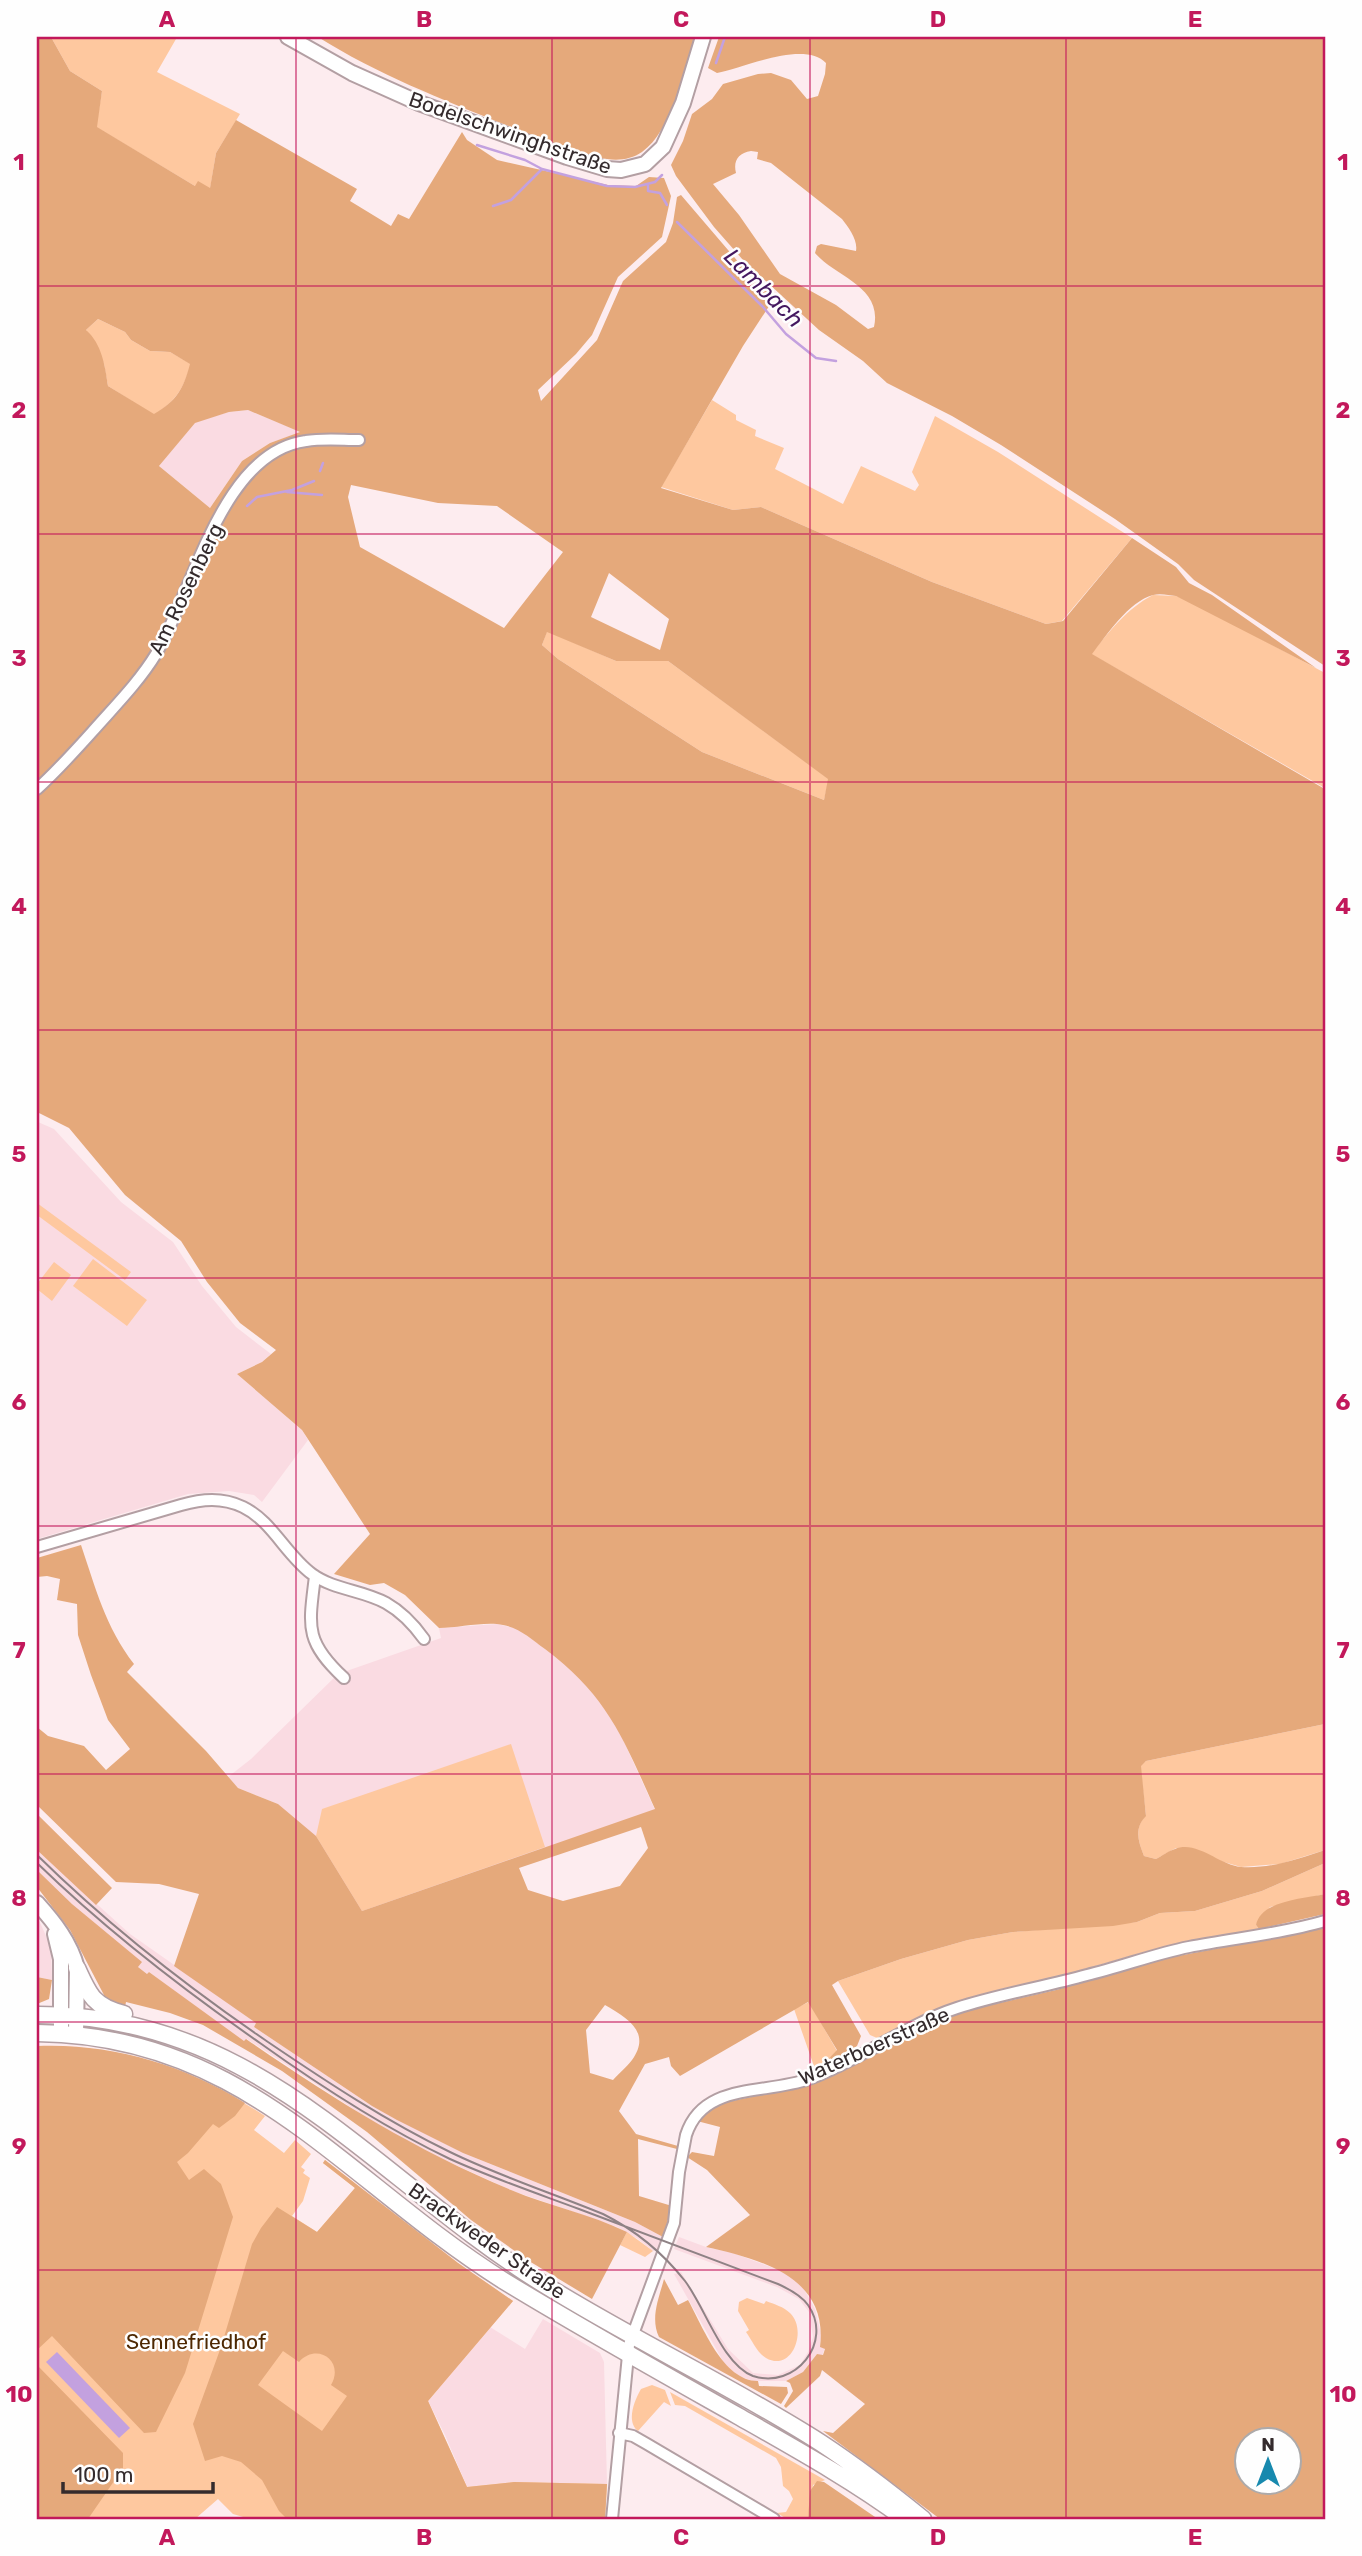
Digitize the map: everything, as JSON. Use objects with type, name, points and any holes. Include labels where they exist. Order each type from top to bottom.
[{"type":"main road","points":[[77,1968],[86,1989],[97,2004],[113,2011],[185,2030],[215,2052]]},
{"type":"main road","name":"Brackweder Straße","points":[[37,2015],[69,2016],[150,2029],[215,2052],[267,2080],[499,2255],[631,2336],[823,2445],[923,2519]]},
{"type":"main road","name":"Brackweder Straße","points":[[37,2033],[100,2037],[153,2049],[200,2067],[249,2093],[312,2135],[503,2280],[849,2479],[905,2519]]},
{"type":"street","name":"Bodelschwinghstraße","points":[[288,37],[352,73],[419,103],[566,157],[607,169],[621,170],[645,164],[663,146],[683,103],[703,37]]},
{"type":"street","name":"Am Rosenberg","points":[[37,789],[104,719],[154,657],[165,638],[198,555],[234,493],[253,468],[278,450],[304,441],[359,440]]},
{"type":"street","points":[[37,1547],[179,1505],[214,1500],[234,1504],[250,1511],[265,1524],[303,1567],[315,1576],[333,1586],[389,1605],[408,1619],[425,1639]]},
{"type":"street","points":[[315,1576],[310,1609],[313,1639],[325,1659],[344,1678]]},
{"type":"street","points":[[40,1907],[60,1931],[77,1968],[69,2016]]},
{"type":"street","points":[[40,1907],[59,1946],[69,2034]]},
{"type":"street","name":"Waterboerstraße","points":[[612,2519],[627,2353],[674,2223],[686,2135],[695,2113],[709,2102],[808,2079],[842,2065],[934,2017],[988,1999],[1090,1975],[1160,1953],[1325,1921]]},
{"type":"street","points":[[619,2433],[634,2436],[774,2519]]},
{"type":"shaded area","points":[[37,37],[51,37],[70,71],[102,91],[97,127],[195,186],[198,181],[210,188],[216,153],[236,120],[357,189],[350,201],[391,226],[398,214],[409,219],[462,132],[467,140],[497,160],[608,185],[636,186],[649,177],[664,178],[671,196],[662,237],[618,277],[592,335],[538,390],[541,401],[597,340],[623,281],[666,242],[673,223],[677,197],[681,195],[740,264],[775,297],[743,346],[661,488],[733,510],[761,507],[932,582],[1046,624],[1063,621],[1132,538],[1176,567],[1189,583],[1212,595],[1316,668],[1176,596],[1162,594],[1153,595],[1135,604],[1092,654],[1323,788],[1325,798],[1325,1724],[1146,1761],[1141,1766],[1146,1816],[1138,1835],[1144,1856],[1156,1859],[1183,1847],[1200,1850],[1233,1865],[1252,1867],[1284,1863],[1325,1850],[1325,1863],[1262,1891],[1195,1911],[1160,1913],[1137,1922],[1113,1926],[1013,1932],[968,1940],[838,1981],[832,1985],[861,2036],[857,2046],[816,2072],[837,2050],[808,2002],[680,2076],[671,2066],[669,2057],[645,2064],[619,2111],[636,2134],[678,2146],[677,2149],[638,2139],[639,2196],[672,2206],[663,2237],[635,2222],[463,2153],[372,2106],[254,2027],[256,2023],[174,1966],[199,1894],[159,1884],[116,1882],[37,1805],[37,1727],[48,1736],[84,1746],[106,1770],[130,1749],[108,1720],[91,1675],[78,1635],[77,1604],[57,1600],[60,1579],[37,1577],[37,1558],[81,1545],[108,1621],[134,1664],[127,1672],[206,1751],[238,1788],[278,1804],[316,1836],[362,1911],[655,1809],[623,1740],[599,1702],[567,1667],[530,1638],[509,1626],[496,1624],[439,1628],[405,1595],[384,1583],[370,1585],[334,1574],[370,1534],[302,1430],[237,1374],[262,1362],[276,1350],[240,1323],[207,1282],[181,1241],[125,1195],[69,1128],[37,1112]],"holes":[[[98,319],[125,332],[131,340],[150,351],[170,352],[190,364],[178,394],[154,414],[108,386],[99,349],[86,330]],[[248,410],[300,432],[270,443],[242,461],[210,508],[159,466],[195,423],[229,412]],[[351,485],[438,503],[497,506],[563,552],[504,628],[360,547],[348,497]],[[609,573],[669,619],[660,650],[591,617]],[[547,632],[616,661],[668,661],[828,779],[824,800],[702,752],[558,659],[542,645]],[[641,1827],[648,1848],[620,1886],[563,1901],[528,1890],[519,1868]],[[605,2005],[634,2027],[639,2041],[630,2063],[613,2080],[590,2073],[586,2030]]]},
{"type":"shaded area","points":[[318,37],[695,37],[676,99],[661,130],[642,152],[630,158],[616,160],[568,150],[458,105],[386,74]]},
{"type":"shaded area","points":[[719,37],[1325,37],[1325,666],[1194,580],[1178,564],[1115,519],[1001,445],[887,383],[863,361],[819,330],[743,260],[714,227],[676,176],[671,165],[692,114],[712,99],[723,84],[758,74],[771,73],[791,80],[807,99],[818,96],[826,63],[803,54],[773,57],[717,73],[708,68]],"holes":[[[746,152],[758,152],[757,159],[771,163],[842,219],[850,230],[856,243],[856,251],[821,244],[817,246],[815,253],[865,292],[875,313],[874,327],[868,329],[836,305],[780,274],[739,215],[713,184],[736,173],[736,161],[740,156]]]},
{"type":"shaded area","points":[[248,410],[301,432],[270,443],[242,461],[210,508],[159,466],[195,422],[229,412]]},
{"type":"shaded area","points":[[38,1122],[54,1129],[121,1202],[173,1242],[202,1286],[236,1327],[271,1354],[262,1362],[237,1374],[302,1430],[308,1440],[262,1502],[254,1495],[229,1491],[188,1494],[37,1539]]},
{"type":"shaded area","points":[[497,1624],[518,1629],[565,1663],[590,1688],[616,1724],[655,1810],[362,1911],[278,1804],[238,1788],[228,1777],[251,1759],[338,1674],[441,1638],[439,1628]]},
{"type":"shaded area","points":[[37,1814],[112,1888],[96,1905],[37,1850]]},
{"type":"shaded area","points":[[37,1850],[130,1934],[257,2023],[254,2027],[372,2106],[463,2153],[635,2222],[663,2237],[658,2250],[653,2251],[617,2227],[513,2191],[387,2131],[247,2039],[244,2042],[149,1972],[147,1974],[138,1967],[141,1962],[72,1904],[37,1870]]},
{"type":"shaded area","points":[[37,1870],[72,1904],[142,1962],[138,1967],[147,1974],[149,1972],[244,2041],[246,2039],[342,2102],[440,2158],[475,2174],[525,2196],[627,2232],[592,2299],[529,2261],[471,2220],[367,2132],[282,2071],[203,2025],[126,2002],[125,2007],[112,2004],[103,1997],[70,1930],[37,1887]]},
{"type":"shaded area","points":[[1325,1894],[1325,1914],[1259,1929],[1256,1925],[1266,1910],[1274,1906]]},
{"type":"shaded area","points":[[37,1916],[51,1947],[52,1980],[37,1977]]},
{"type":"shaded area","points":[[1325,1928],[1325,2519],[940,2519],[823,2431],[833,2433],[865,2404],[822,2370],[820,2376],[786,2408],[784,2406],[793,2391],[790,2383],[786,2381],[803,2372],[817,2354],[823,2355],[825,2349],[820,2347],[820,2323],[813,2303],[802,2287],[786,2275],[768,2265],[706,2247],[750,2215],[707,2170],[687,2157],[692,2152],[714,2156],[720,2127],[697,2121],[711,2107],[803,2086],[906,2036],[968,2010],[1056,1990],[1162,1959]]},
{"type":"shaded area","points":[[37,1977],[52,1980],[49,1999],[37,2004]]},
{"type":"shaded area","points":[[37,2046],[92,2048],[145,2059],[197,2077],[245,2103],[235,2116],[219,2128],[213,2124],[177,2162],[189,2180],[204,2169],[221,2184],[233,2217],[185,2373],[156,2432],[144,2433],[52,2336],[37,2350]]},
{"type":"shaded area","points":[[325,2160],[458,2263],[513,2301],[428,2401],[467,2487],[514,2482],[607,2484],[605,2519],[287,2519],[279,2511],[262,2480],[241,2462],[222,2456],[205,2461],[193,2424],[221,2347],[252,2244],[277,2207],[317,2232],[355,2188],[323,2163]],"holes":[[[283,2351],[299,2362],[314,2354],[327,2357],[334,2368],[331,2385],[347,2396],[322,2431],[258,2385]]]},
{"type":"shaded area","points":[[679,2237],[787,2273],[803,2287],[815,2309],[821,2334],[820,2346],[825,2348],[822,2356],[817,2354],[803,2372],[786,2381],[752,2381],[734,2374],[724,2363],[674,2274],[681,2272],[728,2349],[753,2373],[778,2375],[800,2365],[813,2337],[809,2312],[799,2299],[777,2287],[674,2249]]},
{"type":"shaded area","points":[[664,2279],[678,2305],[688,2300],[716,2351],[734,2372],[746,2379],[758,2381],[759,2386],[787,2387],[788,2393],[781,2404],[659,2337],[655,2315]]},
{"type":"shaded area","points":[[543,2319],[600,2353],[604,2362],[607,2484],[514,2482],[467,2487],[428,2401],[490,2327],[525,2349]]},
{"type":"shaded area","points":[[57,2352],[130,2428],[119,2438],[46,2362]]},
{"type":"shaded area","points":[[37,2365],[123,2453],[123,2468],[88,2519],[37,2519]]},
{"type":"shaded area","points":[[817,2481],[824,2482],[878,2519],[808,2519],[810,2491]]},
{"type":"green space","points":[[51,37],[176,39],[157,72],[240,114],[216,153],[210,189],[195,186],[96,127],[102,91],[70,71]]},
{"type":"green space","points":[[98,319],[125,332],[131,340],[150,351],[170,352],[191,364],[178,393],[154,415],[108,386],[104,364],[86,330]]},
{"type":"green space","points":[[712,400],[736,415],[736,420],[756,430],[755,436],[784,448],[775,469],[843,504],[861,466],[915,491],[919,485],[912,472],[935,416],[998,452],[1132,538],[1062,621],[1046,624],[932,582],[761,507],[733,510],[661,487]]},
{"type":"green space","points":[[1153,595],[1176,596],[1190,601],[1325,673],[1325,798],[1323,787],[1091,654],[1127,614]]},
{"type":"green space","points":[[547,631],[616,661],[668,661],[829,779],[824,800],[702,752],[558,659],[542,645]]},
{"type":"green space","points":[[37,1203],[131,1272],[125,1280],[37,1215]]},
{"type":"green space","points":[[93,1259],[147,1300],[127,1326],[73,1286]]},
{"type":"green space","points":[[54,1262],[71,1275],[52,1301],[37,1289],[37,1284]]},
{"type":"green space","points":[[1325,1724],[1325,1850],[1280,1864],[1241,1867],[1176,1848],[1156,1859],[1144,1856],[1138,1835],[1146,1815],[1140,1766],[1146,1761]]},
{"type":"green space","points":[[511,1744],[545,1847],[362,1911],[316,1836],[322,1809]]},
{"type":"green space","points":[[1325,1863],[1325,1894],[1270,1907],[1256,1925],[1259,1929],[1148,1951],[1061,1976],[1001,1989],[928,2015],[877,2038],[870,2035],[838,1981],[968,1940],[1013,1932],[1137,1922],[1160,1913],[1195,1911],[1262,1891]]},
{"type":"green space","points":[[809,2002],[837,2051],[816,2072],[794,2009]]},
{"type":"green space","name":"Sennefriedhof","points":[[37,2046],[128,2055],[184,2074],[239,2100],[265,2116],[254,2130],[284,2153],[295,2140],[311,2154],[301,2167],[305,2170],[303,2173],[310,2178],[303,2201],[292,2216],[317,2232],[355,2188],[323,2163],[325,2160],[458,2263],[513,2301],[428,2401],[467,2487],[514,2482],[607,2484],[605,2519],[250,2519],[233,2514],[218,2499],[195,2519],[37,2519]]},
{"type":"green space","points":[[627,2232],[653,2251],[645,2257],[620,2245]]},
{"type":"green space","points":[[747,2298],[779,2306],[795,2320],[797,2339],[790,2355],[783,2360],[775,2361],[763,2356],[746,2332],[749,2330],[738,2311],[739,2302]]},
{"type":"green space","points":[[652,2385],[665,2390],[671,2406],[664,2402],[638,2431],[632,2422],[634,2405],[641,2389]]},
{"type":"green space","points":[[670,2392],[825,2480],[813,2485],[808,2519],[787,2519],[777,2513],[786,2512],[793,2499],[783,2486],[781,2467],[776,2458],[685,2406],[675,2405]]},
{"type":"waterway","points":[[716,63],[725,37]]},
{"type":"waterway","points":[[477,145],[525,160],[542,169],[607,186],[635,187],[655,182],[662,175]]},
{"type":"waterway","points":[[493,206],[511,200],[542,169]]},
{"type":"waterway","name":"Lambach","points":[[648,185],[648,191],[660,193],[667,205]]},
{"type":"waterway","name":"Lambach","points":[[677,222],[763,307],[786,334],[816,358],[836,361]]},
{"type":"waterway","points":[[320,471],[323,463]]},
{"type":"waterway","points":[[247,506],[257,497],[292,490],[314,481]]},
{"type":"waterway","points":[[287,492],[322,495]]},
{"type":"tram line","points":[[37,1855],[92,1906],[178,1977],[237,2021],[335,2086],[450,2152],[506,2177],[603,2214],[615,2220],[626,2227],[637,2235],[658,2252],[685,2281],[723,2348],[742,2370],[753,2376],[783,2376],[806,2360],[816,2334],[815,2319],[802,2298],[778,2284],[629,2228],[604,2218],[482,2173],[400,2133],[306,2075],[202,2001],[117,1935],[37,1863]]}]
